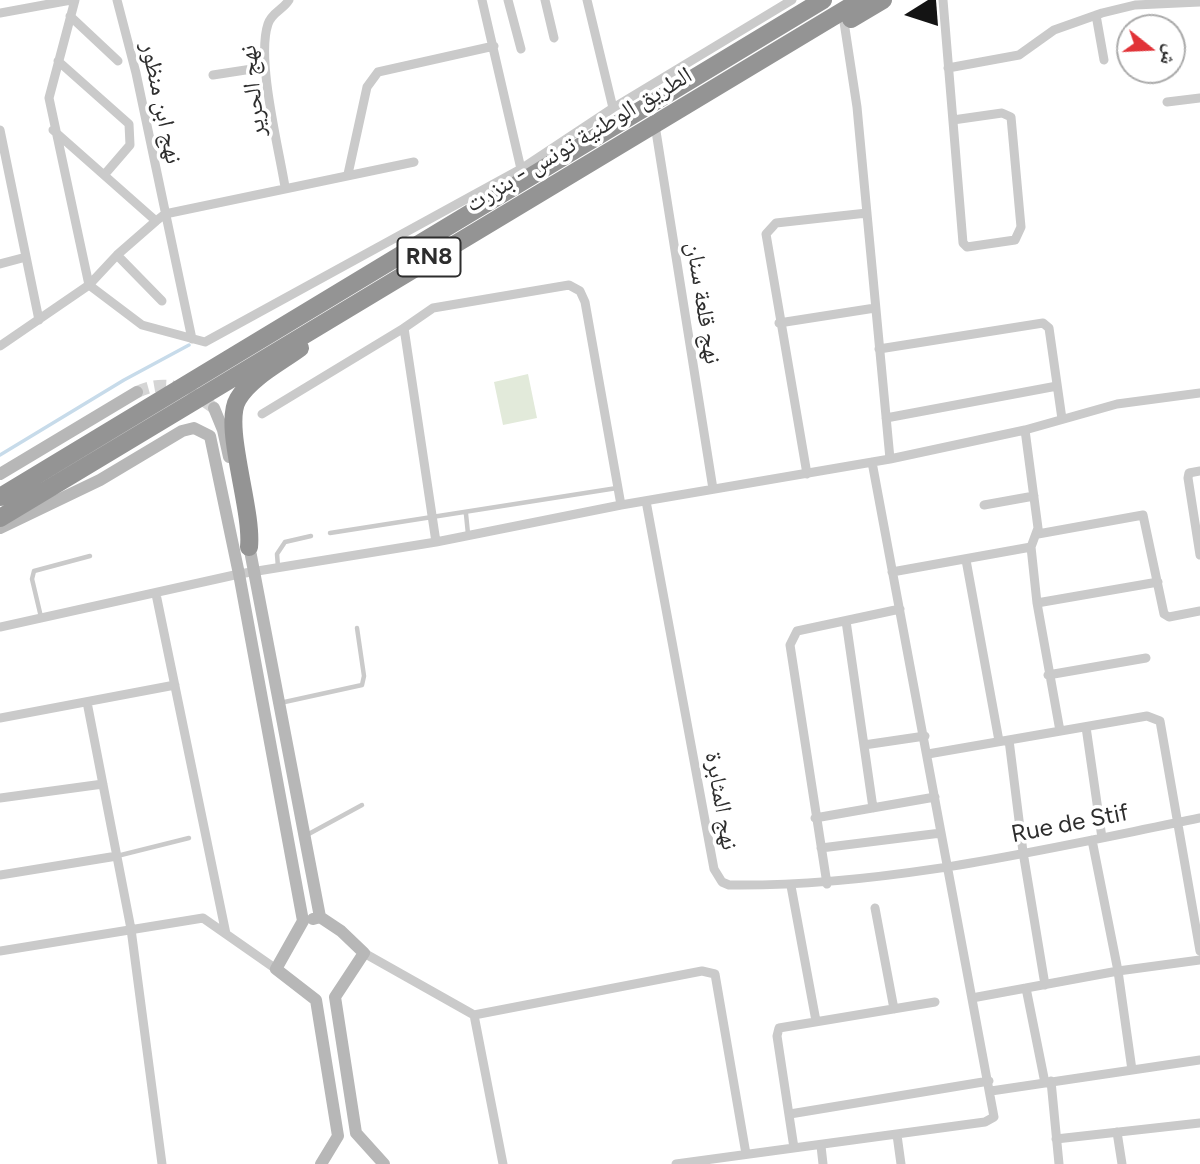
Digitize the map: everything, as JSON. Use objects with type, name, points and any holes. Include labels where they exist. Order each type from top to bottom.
[{"type":"highway","name":"الطريق الوطنية تونس - بنزرت","points":[[0,497],[823,0]]},
{"type":"highway","name":"الطريق الوطنية تونس - بنزرت","points":[[3,523],[413,267],[861,0]]},
{"type":"highway","points":[[844,23],[883,0]]},
{"type":"highway","name":"RN8","points":[[698,98],[844,23]]},
{"type":"highway","name":"RN8","points":[[3,523],[321,332],[378,296],[413,267]]},
{"type":"highway","name":"RN8","points":[[249,547],[250,516],[233,428],[233,411],[238,398],[250,386],[321,332]]},
{"type":"street","name":"نهج ابن منظور","points":[[117,0],[136,74],[192,339]]},
{"type":"street","name":"نهج الحرير","points":[[285,187],[265,67],[268,21],[289,0]]},
{"type":"street","points":[[482,0],[521,169]]},
{"type":"street","points":[[508,0],[521,49]]},
{"type":"street","points":[[545,0],[554,38]]},
{"type":"street","points":[[587,0],[612,108]]},
{"type":"street","points":[[0,13],[71,1],[70,16],[49,98],[53,130],[89,285],[142,325],[205,342],[521,169],[612,108],[792,0]]},
{"type":"street","points":[[943,0],[948,68],[964,245],[1015,240],[1020,227],[1011,117],[1002,113],[953,120]]},
{"type":"street","points":[[948,68],[1022,54],[1054,30],[1096,15],[1135,5],[1200,2]]},
{"type":"street","points":[[1096,15],[1104,60]]},
{"type":"street","points":[[70,16],[118,61]]},
{"type":"street","points":[[844,23],[867,213],[890,459]]},
{"type":"street","points":[[348,174],[367,86],[378,72],[494,46]]},
{"type":"street","points":[[58,61],[129,124],[130,145],[105,174]]},
{"type":"street","points":[[213,75],[265,67]]},
{"type":"street","points":[[1167,102],[1200,98]]},
{"type":"street","name":"نهج قلعة سنان","points":[[654,123],[713,489]]},
{"type":"street","points":[[0,130],[39,320]]},
{"type":"street","points":[[53,130],[156,221]]},
{"type":"street","points":[[0,346],[89,285],[117,255],[165,214],[414,162]]},
{"type":"street","points":[[807,474],[766,241],[770,227],[776,223],[867,213]]},
{"type":"street","points":[[117,255],[162,301]]},
{"type":"street","points":[[0,264],[26,257]]},
{"type":"street","points":[[262,414],[433,308],[559,284],[580,290],[585,302],[621,505]]},
{"type":"street","points":[[779,323],[875,309]]},
{"type":"street","points":[[878,349],[1043,323],[1049,328],[1062,419]]},
{"type":"street","points":[[404,328],[436,542]]},
{"type":"street","points":[[886,418],[1057,386]]},
{"type":"street","points":[[0,474],[136,392]]},
{"type":"street","points":[[0,626],[254,571],[436,542],[621,505],[890,459],[1026,430],[1117,404],[1200,393]]},
{"type":"street","points":[[214,408],[223,430],[254,571],[320,918]]},
{"type":"street","points":[[3,523],[100,480],[182,431],[200,429],[209,436],[239,574],[303,921],[276,969]]},
{"type":"street","points":[[1026,430],[1038,534],[1031,547],[1037,603],[1060,731]]},
{"type":"street","points":[[676,1164],[821,1146],[992,1120],[995,1112],[946,867],[925,736],[872,462]]},
{"type":"street","points":[[1200,471],[1188,475],[1200,555]]},
{"type":"street","points":[[984,505],[1034,496]]},
{"type":"street","name":"نهج المثابرة","points":[[646,501],[714,869],[722,882],[729,885],[828,884],[946,867]]},
{"type":"street","points":[[1038,534],[1141,514],[1146,519],[1166,616],[1200,611]]},
{"type":"street","points":[[892,572],[1031,547]]},
{"type":"street","points":[[966,560],[1004,741],[1045,985]]},
{"type":"street","points":[[1037,603],[1158,582]]},
{"type":"street","points":[[156,594],[226,934]]},
{"type":"street","points":[[828,884],[815,818],[790,645],[797,631],[900,609]]},
{"type":"street","points":[[846,621],[873,808]]},
{"type":"street","points":[[1048,675],[1146,658]]},
{"type":"street","points":[[0,718],[175,685]]},
{"type":"street","points":[[88,702],[131,929],[162,1164]]},
{"type":"street","points":[[928,754],[1147,716],[1157,717],[1160,721],[1200,951]]},
{"type":"street","points":[[1086,727],[1097,839],[1132,1070]]},
{"type":"street","points":[[864,745],[925,736]]},
{"type":"street","points":[[0,798],[103,784]]},
{"type":"street","points":[[815,818],[935,797]]},
{"type":"street","name":"Rue de Stif","points":[[946,867],[1200,818]]},
{"type":"street","points":[[821,848],[941,832]]},
{"type":"street","points":[[0,875],[117,856]]},
{"type":"street","points":[[791,886],[816,1021]]},
{"type":"street","points":[[875,908],[894,1009]]},
{"type":"street","points":[[0,951],[203,918],[316,1000],[338,1136],[321,1164]]},
{"type":"street","points":[[303,921],[320,918],[341,931],[364,953],[474,1015],[702,971],[715,974],[746,1154]]},
{"type":"street","points":[[364,953],[335,998],[356,1133],[384,1164]]},
{"type":"street","points":[[972,998],[1118,971],[1200,960]]},
{"type":"street","points":[[1026,988],[1048,1082],[1059,1164]]},
{"type":"street","points":[[316,1000],[335,998]]},
{"type":"street","points":[[794,1148],[778,1031],[782,1026],[935,1002]]},
{"type":"street","points":[[474,1015],[503,1164]]},
{"type":"street","points":[[991,1091],[1200,1060]]},
{"type":"street","points":[[790,1114],[989,1081]]},
{"type":"street","points":[[1056,1139],[1200,1123]]},
{"type":"street","points":[[1117,1132],[1122,1164]]},
{"type":"street","points":[[338,1136],[356,1133]]},
{"type":"street","points":[[897,1135],[901,1164]]},
{"type":"street","points":[[821,1146],[823,1164]]},
{"type":"lane","points":[[330,534],[433,520],[618,488]]},
{"type":"lane","points":[[466,514],[469,536]]},
{"type":"lane","points":[[278,568],[277,554],[285,542],[311,536]]},
{"type":"lane","points":[[41,618],[32,579],[34,571],[90,556]]},
{"type":"lane","points":[[280,704],[362,685],[364,676],[356,628]]},
{"type":"lane","points":[[304,836],[362,805]]},
{"type":"lane","points":[[117,856],[190,838]]},
{"type":"green space","points":[[528,374],[537,418],[503,425],[494,382]]},
{"type":"building","points":[[928,0],[936,0],[938,26],[904,15]]},
{"type":"waterway","points":[[0,455],[124,380],[189,345]]},
{"type":"tunnel","points":[[137,392],[168,386],[187,391],[214,408]]}]
